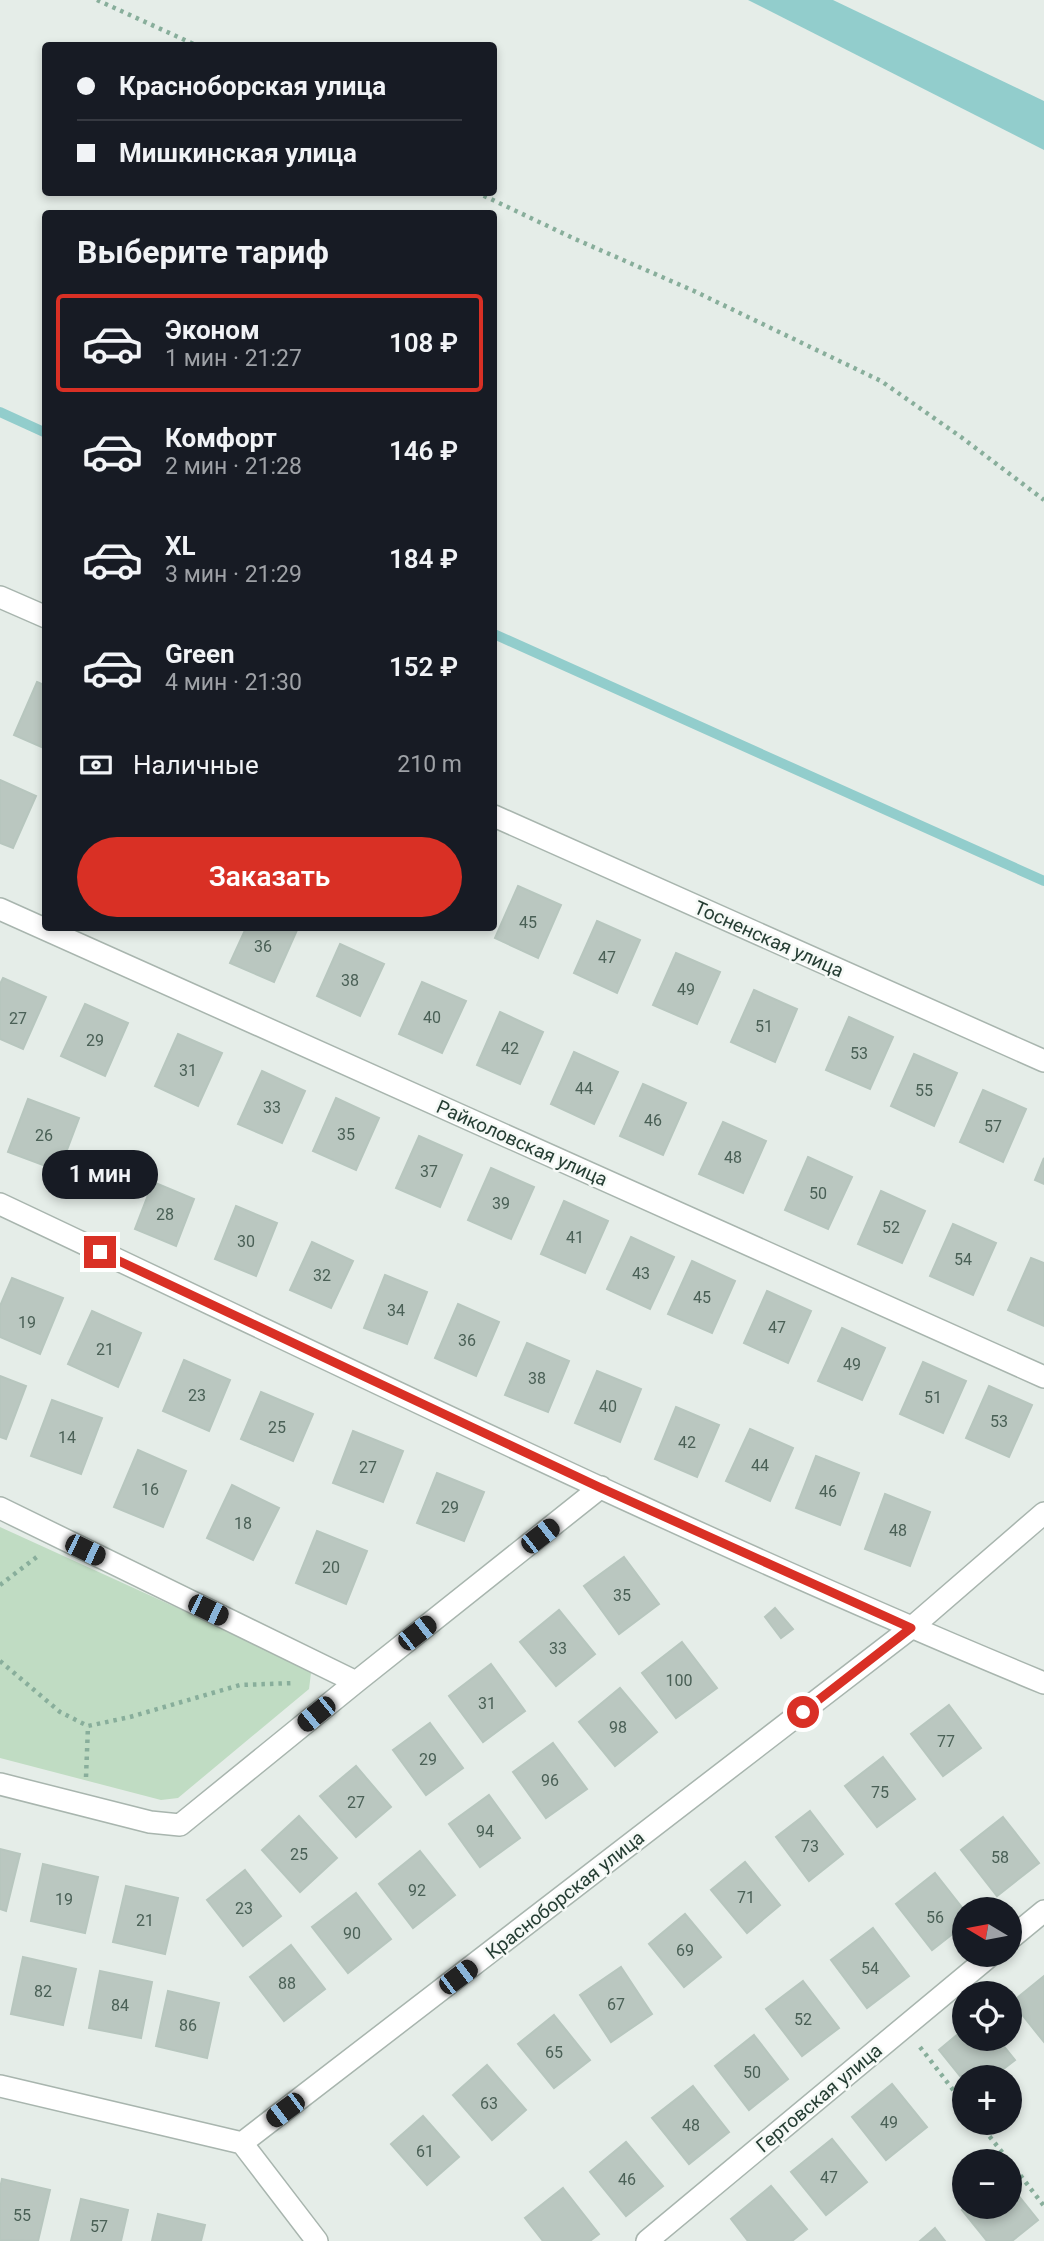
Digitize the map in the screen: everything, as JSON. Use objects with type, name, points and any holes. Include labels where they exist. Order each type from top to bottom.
[{"type":"street","points":[[0,597],[42,615]]},
{"type":"street","name":"Тосненская улица","points":[[497,817],[1044,1061]]},
{"type":"street","name":"Райколовская улица","points":[[0,909],[42,928]]},
{"type":"street","name":"Райколовская улица","points":[[49,931],[1044,1377]]},
{"type":"street","points":[[0,1204],[601,1488],[911,1628],[1044,1683]]},
{"type":"street","points":[[0,1784],[150,1822],[180,1825],[601,1488]]},
{"type":"street","points":[[0,1508],[356,1682]]},
{"type":"street","name":"Красноборская улица","points":[[242,2143],[911,1628],[1044,1513]]},
{"type":"street","points":[[1022,1929],[1044,1911]]},
{"type":"street","name":"Гертовская улица","points":[[647,2241],[976,1967]]},
{"type":"street","points":[[0,2086],[242,2143],[317,2241]]},
{"type":"path","points":[[97,0],[189,42]]},
{"type":"path","points":[[484,196],[694,291],[881,382],[961,437],[1044,500]]},
{"type":"path","points":[[0,1585],[60,1538]]},
{"type":"path","points":[[0,1661],[61,1712],[88,1726],[130,1717],[240,1685],[299,1683]]},
{"type":"path","points":[[85,1805],[88,1726]]},
{"type":"path","points":[[904,2027],[952,2089]]},
{"type":"path","points":[[988,2135],[999,2149]]},
{"type":"path","points":[[1022,2178],[1044,2206]]},
{"type":"green space","points":[[0,1527],[298,1663],[311,1673],[309,1689],[178,1798],[161,1800],[0,1758]]},
{"type":"water","points":[[748,0],[833,0],[1044,101],[1044,150]]},
{"type":"building","points":[[37,682],[42,684],[42,747],[14,735]]},
{"type":"building","points":[[0,780],[36,796],[13,848],[0,843]]},
{"type":"building","points":[[518,886],[561,905],[538,958],[495,938]]},
{"type":"building","points":[[597,921],[640,940],[617,993],[574,973]]},
{"type":"building","points":[[245,931],[297,931],[274,982],[230,963]]},
{"type":"building","points":[[340,944],[384,964],[360,1016],[317,996]]},
{"type":"building","points":[[676,953],[720,972],[697,1024],[653,1005]]},
{"type":"building","points":[[3,978],[46,997],[23,1049],[0,1039],[0,984]]},
{"type":"building","points":[[422,982],[466,1001],[442,1053],[399,1034]]},
{"type":"building","points":[[754,990],[797,1009],[775,1062],[731,1042]]},
{"type":"building","points":[[85,1004],[128,1023],[105,1076],[61,1056]]},
{"type":"building","points":[[500,1012],[543,1032],[520,1084],[477,1065]]},
{"type":"building","points":[[849,1017],[893,1037],[870,1089],[826,1070]]},
{"type":"building","points":[[178,1034],[222,1053],[198,1106],[155,1086]]},
{"type":"building","points":[[574,1052],[618,1072],[594,1124],[551,1104]]},
{"type":"building","points":[[914,1054],[957,1073],[934,1126],[891,1106]]},
{"type":"building","points":[[262,1071],[305,1091],[282,1143],[238,1124]]},
{"type":"building","points":[[643,1084],[686,1103],[663,1155],[620,1136]]},
{"type":"building","points":[[983,1090],[1026,1109],[1003,1162],[960,1142]]},
{"type":"building","points":[[336,1098],[379,1118],[356,1170],[313,1151]]},
{"type":"building","points":[[28,1099],[79,1118],[59,1171],[8,1152]]},
{"type":"building","points":[[723,1122],[766,1141],[743,1193],[699,1174]]},
{"type":"building","points":[[419,1136],[462,1155],[440,1207],[396,1188]]},
{"type":"building","points":[[808,1157],[852,1177],[828,1229],[785,1210]]},
{"type":"building","points":[[1044,1158],[1044,1184],[1035,1180]]},
{"type":"building","points":[[491,1168],[534,1187],[511,1239],[468,1220]]},
{"type":"building","points":[[153,1182],[194,1199],[176,1246],[135,1229]]},
{"type":"building","points":[[881,1191],[925,1211],[902,1263],[858,1244]]},
{"type":"building","points":[[564,1201],[608,1221],[585,1273],[541,1254]]},
{"type":"building","points":[[236,1206],[277,1223],[256,1276],[215,1259]]},
{"type":"building","points":[[953,1224],[996,1243],[973,1295],[930,1276]]},
{"type":"building","points":[[631,1237],[674,1257],[650,1309],[607,1289]]},
{"type":"building","points":[[312,1242],[353,1261],[331,1308],[290,1290]]},
{"type":"building","points":[[1031,1258],[1044,1263],[1044,1326],[1008,1310]]},
{"type":"building","points":[[692,1261],[735,1281],[712,1333],[668,1314]]},
{"type":"building","points":[[385,1275],[427,1292],[407,1344],[364,1328]]},
{"type":"building","points":[[12,1278],[63,1298],[40,1354],[0,1337],[0,1306]]},
{"type":"building","points":[[767,1291],[811,1311],[788,1363],[744,1343]]},
{"type":"building","points":[[458,1304],[499,1322],[476,1376],[435,1358]]},
{"type":"building","points":[[92,1311],[141,1333],[118,1387],[68,1364]]},
{"type":"building","points":[[842,1328],[885,1348],[862,1400],[818,1381]]},
{"type":"building","points":[[527,1343],[569,1361],[548,1412],[505,1395]]},
{"type":"building","points":[[184,1360],[230,1380],[209,1431],[163,1411]]},
{"type":"building","points":[[923,1362],[966,1381],[943,1433],[900,1414]]},
{"type":"building","points":[[597,1371],[641,1389],[620,1442],[575,1423]]},
{"type":"building","points":[[0,1376],[26,1386],[6,1439],[0,1437]]},
{"type":"building","points":[[989,1386],[1032,1405],[1009,1457],[966,1438]]},
{"type":"building","points":[[261,1392],[313,1414],[293,1461],[241,1439]]},
{"type":"building","points":[[52,1400],[102,1418],[81,1474],[31,1456]]},
{"type":"building","points":[[676,1407],[719,1425],[697,1477],[655,1459]]},
{"type":"building","points":[[750,1429],[793,1448],[770,1501],[726,1481]]},
{"type":"building","points":[[353,1431],[403,1451],[383,1502],[333,1483]]},
{"type":"building","points":[[138,1450],[186,1471],[163,1527],[114,1507]]},
{"type":"building","points":[[816,1456],[859,1473],[840,1525],[796,1508]]},
{"type":"building","points":[[437,1473],[484,1492],[464,1541],[417,1523]]},
{"type":"building","points":[[232,1485],[279,1508],[253,1560],[207,1538]]},
{"type":"building","points":[[885,1494],[930,1512],[910,1566],[865,1549]]},
{"type":"building","points":[[317,1531],[367,1551],[346,1604],[296,1583]]},
{"type":"building","points":[[624,1557],[659,1604],[619,1634],[584,1586]]},
{"type":"building","points":[[775,1608],[793,1629],[781,1638],[765,1617]]},
{"type":"building","points":[[559,1610],[595,1654],[556,1686],[520,1642]]},
{"type":"building","points":[[682,1642],[717,1688],[676,1718],[642,1673]]},
{"type":"building","points":[[491,1664],[525,1711],[483,1742],[449,1696]]},
{"type":"building","points":[[620,1688],[657,1732],[615,1766],[579,1722]]},
{"type":"building","points":[[949,1705],[981,1748],[943,1776],[911,1734]]},
{"type":"building","points":[[430,1723],[463,1768],[426,1795],[393,1750]]},
{"type":"building","points":[[553,1743],[587,1789],[546,1818],[513,1772]]},
{"type":"building","points":[[883,1757],[915,1799],[877,1827],[845,1786]]},
{"type":"building","points":[[356,1766],[391,1807],[356,1837],[320,1796]]},
{"type":"building","points":[[489,1795],[520,1838],[480,1867],[449,1824]]},
{"type":"building","points":[[810,1811],[843,1854],[809,1881],[776,1837]]},
{"type":"building","points":[[299,1816],[337,1858],[300,1892],[262,1850]]},
{"type":"building","points":[[1003,1817],[1039,1863],[997,1896],[961,1850]]},
{"type":"building","points":[[0,1849],[20,1854],[6,1911],[0,1909]]},
{"type":"building","points":[[420,1851],[455,1895],[413,1928],[379,1884]]},
{"type":"building","points":[[745,1862],[780,1905],[747,1933],[711,1890]]},
{"type":"building","points":[[43,1864],[98,1877],[85,1933],[31,1921]]},
{"type":"building","points":[[245,1870],[281,1916],[243,1946],[207,1900]]},
{"type":"building","points":[[935,1873],[954,1897],[952,1934],[932,1950],[896,1904]]},
{"type":"building","points":[[126,1886],[178,1898],[165,1954],[113,1942]]},
{"type":"building","points":[[356,1893],[391,1939],[348,1973],[312,1927]]},
{"type":"building","points":[[685,1914],[721,1957],[684,1987],[649,1944]]},
{"type":"building","points":[[873,1928],[909,1976],[867,2008],[831,1960]]},
{"type":"building","points":[[291,1945],[325,1989],[284,2021],[250,1977]]},
{"type":"building","points":[[23,1957],[76,1969],[63,2025],[11,2014]]},
{"type":"building","points":[[621,1967],[652,2014],[611,2042],[580,1995]]},
{"type":"building","points":[[100,1971],[152,1982],[141,2038],[89,2028]]},
{"type":"building","points":[[1044,1976],[1044,2042],[1022,2014],[1022,1994]]},
{"type":"building","points":[[803,1981],[839,2028],[802,2056],[766,2009]]},
{"type":"building","points":[[168,1991],[219,2003],[207,2058],[156,2046]]},
{"type":"building","points":[[554,2015],[590,2060],[554,2088],[518,2044]]},
{"type":"building","points":[[754,2035],[788,2079],[749,2110],[715,2066]]},
{"type":"building","points":[[952,2039],[952,2051],[1008,2051],[1015,2060],[1009,2065],[952,2066],[939,2050]]},
{"type":"building","points":[[487,2065],[526,2110],[492,2140],[453,2095]]},
{"type":"building","points":[[892,2084],[927,2127],[886,2160],[852,2117]]},
{"type":"building","points":[[693,2086],[729,2132],[689,2164],[652,2118]]},
{"type":"building","points":[[423,2116],[459,2157],[427,2185],[391,2144]]},
{"type":"building","points":[[832,2139],[867,2182],[826,2215],[791,2172]]},
{"type":"building","points":[[626,2142],[663,2186],[626,2216],[590,2172]]},
{"type":"building","points":[[2,2179],[50,2190],[38,2241],[0,2240]]},
{"type":"building","points":[[771,2186],[807,2229],[792,2241],[748,2241],[731,2219]]},
{"type":"building","points":[[563,2188],[599,2234],[590,2241],[543,2241],[525,2218]]},
{"type":"building","points":[[81,2199],[128,2210],[121,2241],[71,2241]]},
{"type":"building","points":[[1022,2200],[1038,2220],[1012,2241],[987,2241],[969,2219],[1022,2219]]},
{"type":"building","points":[[158,2214],[205,2225],[201,2241],[152,2241]]},
{"type":"building","points":[[935,2228],[945,2241],[920,2241]]},
{"type":"waterway","points":[[0,412],[42,431]]},
{"type":"waterway","points":[[497,635],[1044,881]]},
{"type":"route","points":[[100,1252],[601,1488],[911,1628],[803,1712]]}]
